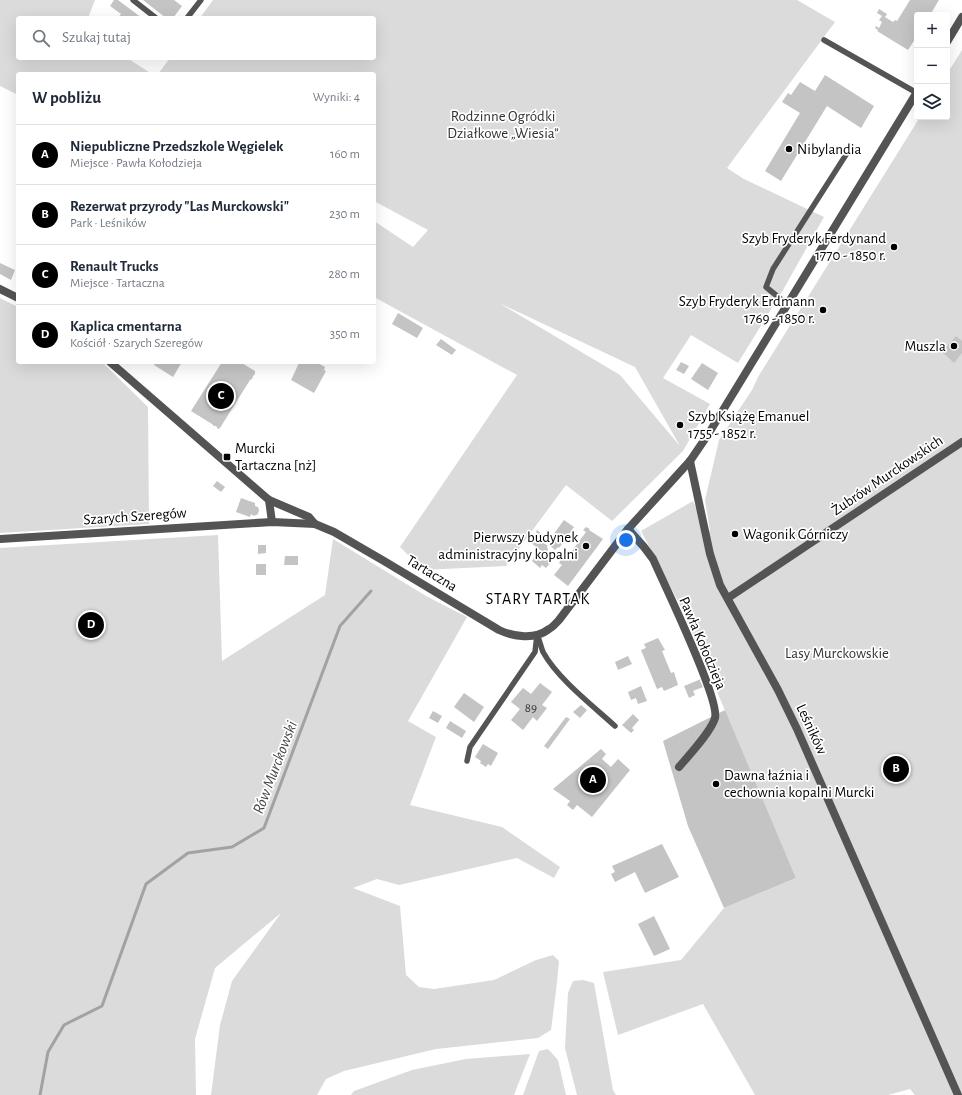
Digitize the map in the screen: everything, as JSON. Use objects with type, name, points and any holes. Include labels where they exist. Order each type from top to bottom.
[{"type":"street","points":[[950,37],[962,17]]},
{"type":"street","points":[[537,635],[549,630],[559,620],[628,529],[690,461],[710,433],[914,98]]},
{"type":"street","points":[[0,290],[16,297]]},
{"type":"street","name":"Tartaczna","points":[[112,364],[269,500],[309,517],[315,524]]},
{"type":"street","name":"Żubrów Murckowskich","points":[[728,598],[962,442]]},
{"type":"street","name":"Leśników","points":[[690,461],[710,554],[720,585],[778,690],[800,736],[958,1095]]},
{"type":"street","points":[[269,500],[272,522]]},
{"type":"street","name":"Tartaczna","points":[[272,522],[315,524],[334,532],[499,630],[516,636],[537,635]]},
{"type":"street","name":"Szarych Szeregów","points":[[0,539],[272,522]]},
{"type":"street","name":"Pawła Kołodzieja","points":[[628,529],[653,559],[711,693],[715,717],[708,732],[679,767]]},
{"type":"lane","points":[[133,0],[153,16]]},
{"type":"lane","points":[[189,16],[201,0]]},
{"type":"lane","points":[[824,40],[914,91]]},
{"type":"lane","points":[[788,305],[766,287],[773,269],[849,150]]},
{"type":"lane","points":[[537,635],[543,651],[553,666],[577,692],[615,726]]},
{"type":"lane","points":[[467,761],[470,746],[535,652],[537,635]]},
{"type":"green space","points":[[0,0],[95,0],[89,16],[16,16],[16,60],[130,60],[149,72],[16,72],[16,94],[0,86]]},
{"type":"green space","name":"Rodzinne Ogródki Działkowe „Wiesia”","points":[[213,0],[797,0],[835,22],[727,168],[744,179],[824,217],[783,290],[738,363],[691,335],[663,378],[710,404],[683,451],[612,521],[566,485],[506,566],[423,570],[400,547],[517,375],[376,298],[376,222],[413,247],[428,230],[376,202],[376,72],[160,72],[168,60],[376,60],[376,16],[201,16]],"holes":[[[499,303],[635,367],[680,446],[620,375]]]},
{"type":"green space","name":"Lasy Murckowskie","points":[[962,50],[962,1095],[915,1095],[910,1089],[888,1095],[755,1095],[703,1004],[618,1035],[603,972],[681,960],[724,908],[796,878],[682,609],[641,531],[693,501],[707,532],[710,531],[705,500],[719,440],[752,390],[758,377],[918,120],[950,120],[950,69]]},
{"type":"green space","points":[[0,298],[16,306],[16,364],[104,364],[148,407],[149,524],[0,533]]},
{"type":"green space","points":[[218,535],[222,661],[325,595],[333,539],[426,596],[467,617],[408,721],[436,737],[410,805],[502,827],[560,867],[554,878],[517,858],[399,885],[377,879],[353,888],[400,906],[406,975],[419,987],[434,989],[494,980],[536,960],[553,955],[559,961],[551,1030],[538,1038],[436,1049],[344,1071],[326,1079],[317,1095],[211,1095],[220,1025],[232,981],[281,913],[215,968],[195,1039],[196,1095],[0,1095],[0,548]]},
{"type":"green space","points":[[583,980],[594,983],[613,1090],[616,1095],[577,1095],[565,1048],[568,993],[573,981]]},
{"type":"green space","points":[[548,1049],[558,1060],[566,1095],[523,1095],[539,1051]]},
{"type":"green space","points":[[530,1054],[514,1095],[351,1095],[354,1091],[412,1070],[466,1059]]},
{"type":"building","points":[[114,0],[118,0],[139,16],[120,16],[121,14],[110,6]]},
{"type":"building","points":[[143,0],[174,0],[182,6],[174,16],[163,16]]},
{"type":"building","points":[[910,0],[939,0],[932,12],[914,12],[914,41],[908,50],[877,31],[878,30],[875,28],[876,26],[879,28],[882,22],[879,20],[882,16],[877,13],[879,9],[887,14],[885,17],[893,22],[895,20],[897,21]]},
{"type":"building","name":"Nibylandia","points":[[825,75],[874,106],[861,128],[827,106],[781,181],[765,171],[800,113],[782,102],[788,93],[791,95],[800,82],[815,91]]},
{"type":"building","points":[[0,263],[15,270],[11,280],[0,274]]},
{"type":"building","points":[[398,313],[423,328],[417,338],[392,324]]},
{"type":"building","name":"Muszla","points":[[956,336],[962,341],[962,353],[954,363],[942,352]]},
{"type":"building","points":[[441,339],[456,350],[452,355],[436,345]]},
{"type":"building","points":[[681,362],[689,366],[684,374],[676,370]]},
{"type":"building","points":[[702,363],[718,373],[708,390],[691,379]]},
{"type":"building","points":[[155,364],[181,364],[173,377],[154,365]]},
{"type":"building","points":[[221,364],[243,364],[255,371],[252,379],[220,428],[218,429],[216,426],[191,411]]},
{"type":"building","points":[[299,364],[320,364],[325,367],[324,370],[326,371],[314,393],[291,380]]},
{"type":"building","points":[[217,481],[225,487],[221,492],[213,486]]},
{"type":"building","points":[[241,498],[255,503],[255,506],[258,507],[259,510],[258,514],[254,516],[251,514],[250,517],[236,512]]},
{"type":"building","points":[[564,520],[574,527],[559,548],[558,547],[555,550],[547,543]]},
{"type":"building","name":"Pierwszy budynek administracyjny kopalni","points":[[586,527],[603,539],[568,586],[554,575],[562,565],[559,563],[563,556],[566,553],[569,555],[586,532],[583,530]]},
{"type":"building","points":[[537,530],[543,535],[540,540],[548,546],[547,552],[543,552],[531,543],[538,534],[536,532]]},
{"type":"building","points":[[258,545],[266,545],[266,553],[258,554]]},
{"type":"building","points":[[537,554],[551,562],[546,568],[542,565],[540,568],[532,561]]},
{"type":"building","points":[[285,556],[298,556],[298,565],[284,565]]},
{"type":"building","points":[[256,564],[266,564],[266,575],[256,575]]},
{"type":"building","points":[[87,622],[95,623],[94,627],[87,626]]},
{"type":"building","points":[[658,638],[665,650],[662,651],[671,673],[674,672],[678,685],[664,691],[662,687],[657,689],[641,650],[646,648],[644,644]]},
{"type":"building","points":[[628,656],[632,664],[618,670],[615,662]]},
{"type":"building","points":[[701,679],[700,681],[703,687],[693,691],[695,695],[689,698],[684,686]]},
{"type":"building","points":[[540,683],[552,692],[542,705],[547,708],[537,721],[533,717],[523,730],[511,720],[520,709],[511,702],[523,688],[531,694]]},
{"type":"building","points":[[641,686],[647,701],[638,704],[636,698],[631,700],[628,692]]},
{"type":"building","points":[[464,693],[484,707],[474,722],[454,707]]},
{"type":"building","points":[[581,705],[587,710],[580,718],[573,712]]},
{"type":"building","name":"Dawna łaźnia i cechownia kopalni Murcki","points":[[725,710],[796,878],[724,908],[688,826],[663,741]]},
{"type":"building","points":[[433,711],[442,716],[438,723],[429,718]]},
{"type":"building","points":[[633,714],[639,720],[632,728],[634,730],[631,733],[622,725]]},
{"type":"building","points":[[566,717],[570,719],[548,749],[544,746]]},
{"type":"building","points":[[450,721],[466,731],[462,738],[446,728]]},
{"type":"building","points":[[483,744],[498,753],[491,766],[488,764],[486,767],[475,757]]},
{"type":"building","points":[[601,749],[606,754],[602,759],[611,767],[618,759],[630,770],[592,817],[577,805],[573,810],[567,805],[570,801],[553,789]]},
{"type":"building","points":[[662,844],[679,877],[645,893],[635,872],[615,882],[611,874],[615,872],[612,866]]},
{"type":"building","points":[[654,916],[670,949],[654,956],[638,924]]},
{"type":"waterway","name":"Rów Murckowski","points":[[40,1095],[48,1052],[64,1025],[102,1006],[146,884],[188,853],[232,847],[264,828],[340,626],[371,591]]},
{"type":"place","name":"Nibylandia","points":[[789,149]]},
{"type":"place","name":"Szyb Fryderyk Ferdynand 1770 - 1850 r.","points":[[894,247]]},
{"type":"place","name":"Szyb Fryderyk Erdmann 1769 - 1850 r.","points":[[823,310]]},
{"type":"place","name":"Muszla","points":[[954,346]]},
{"type":"place","name":"Renault Trucks","points":[[221,396]]},
{"type":"place","name":"Szyb Książę Emanuel 1755 - 1852 r.","points":[[680,425]]},
{"type":"place","name":"Murcki Tartaczna [nż]","points":[[227,457]]},
{"type":"place","name":"Wagonik Górniczy","points":[[735,534]]},
{"type":"place","name":"Pierwszy budynek administracyjny kopalni","points":[[586,546]]},
{"type":"place","name":"Kaplica cmentarna","points":[[91,625]]},
{"type":"place","name":"Rezerwat przyrody \"Las Murckowski\"","points":[[896,769]]},
{"type":"place","name":"Niepubliczne Przedszkole Węgielek","points":[[593,780]]},
{"type":"place","name":"Dawna łaźnia i cechownia kopalni Murcki","points":[[716,784]]},
{"type":"district","name":"STARY TARTAK","points":[[538,598]]}]
